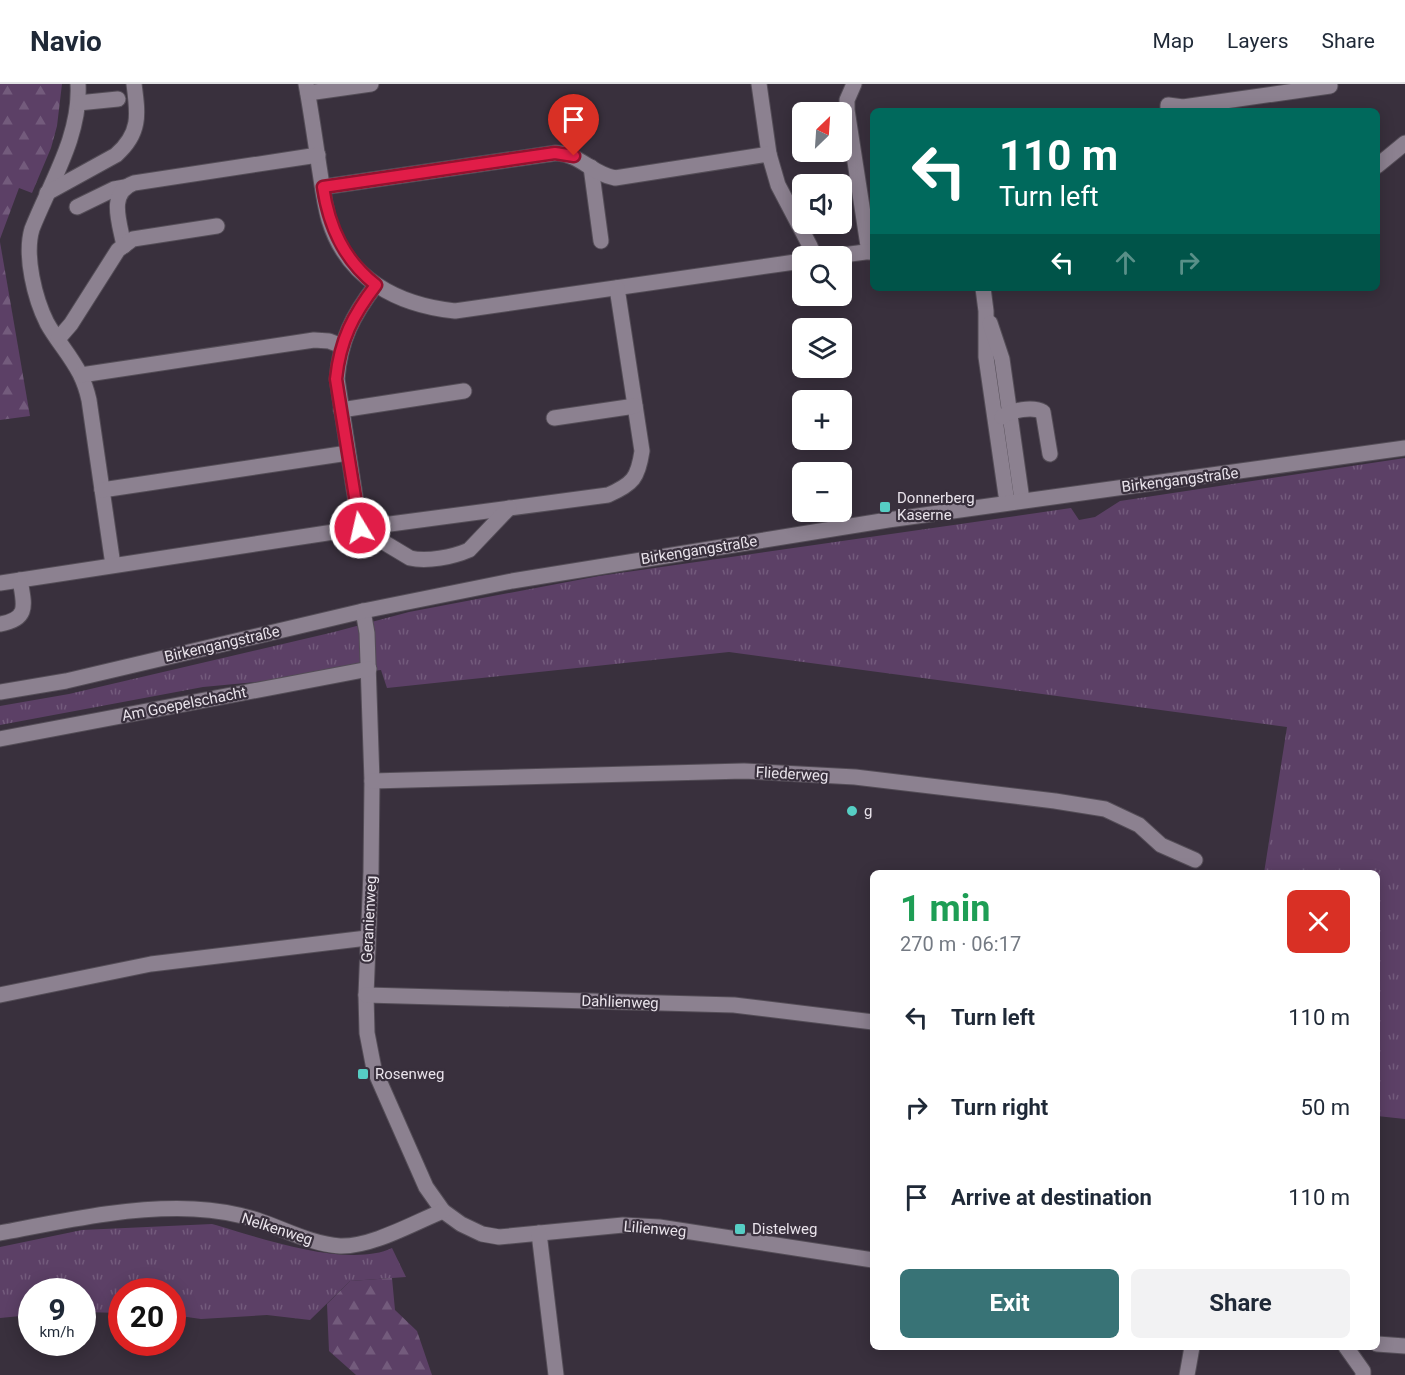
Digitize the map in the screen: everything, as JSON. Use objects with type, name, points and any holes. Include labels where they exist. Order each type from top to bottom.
[{"type":"street","points":[[78,84],[78,103],[73,129],[28,242],[29,258],[40,306],[47,323],[81,375],[89,400],[113,565]]},
{"type":"street","points":[[47,194],[125,147],[132,136],[138,113],[134,84]]},
{"type":"street","points":[[371,84],[307,89],[329,221],[356,267],[376,285],[412,303],[455,311],[792,262]]},
{"type":"street","points":[[759,84],[769,154],[778,184],[810,246]]},
{"type":"street","points":[[854,84],[847,100],[847,110],[870,245]]},
{"type":"street","points":[[1168,108],[1168,105],[1183,107],[1330,86]]},
{"type":"street","points":[[78,103],[118,99]]},
{"type":"street","points":[[1380,164],[1405,143]]},
{"type":"street","points":[[323,187],[555,153],[574,156],[609,177],[625,178],[769,154]]},
{"type":"street","points":[[77,207],[114,189],[134,183],[318,155]]},
{"type":"street","points":[[591,167],[601,241]]},
{"type":"street","points":[[124,246],[117,204],[119,194],[125,187]]},
{"type":"street","points":[[58,339],[71,324],[118,250],[133,239],[217,226]]},
{"type":"street","points":[[852,254],[870,251]]},
{"type":"street","points":[[376,285],[347,329],[336,379],[360,528],[410,558],[419,560],[462,554],[469,550],[509,508]]},
{"type":"street","points":[[0,584],[360,528],[608,495],[625,488],[639,471],[642,451],[617,288]]},
{"type":"street","points":[[983,291],[986,311],[986,357],[997,429],[1015,501]]},
{"type":"street","points":[[986,311],[1001,355],[1010,412],[1015,501]]},
{"type":"street","points":[[81,375],[314,340],[329,341],[342,346]]},
{"type":"street","points":[[341,411],[464,391]]},
{"type":"street","points":[[554,418],[635,405]]},
{"type":"street","points":[[997,429],[1003,415],[1010,412],[1034,409],[1043,412],[1050,454]]},
{"type":"street","name":"Birkengangstraße","points":[[0,692],[66,681],[363,611],[481,587],[658,556],[1015,501],[1236,473],[1405,448]]},
{"type":"street","points":[[102,490],[348,453]]},
{"type":"street","points":[[0,624],[13,622],[23,611],[20,580]]},
{"type":"street","name":"Geranienweg","points":[[363,611],[369,669],[372,781],[371,872],[367,938],[367,1033],[374,1069],[426,1187],[443,1211]]},
{"type":"street","name":"Am Goepelschacht","points":[[0,740],[369,669]]},
{"type":"street","name":"Fliederweg","points":[[372,781],[744,771],[855,777],[1106,809],[1139,825],[1161,845],[1195,860]]},
{"type":"street","points":[[0,995],[151,964],[367,938]]},
{"type":"street","name":"Dahlienweg","points":[[366,995],[734,1005],[870,1022]]},
{"type":"street","name":"Nelkenweg","points":[[0,1233],[82,1217],[194,1209],[256,1220],[320,1243],[341,1246],[373,1240],[443,1211]]},
{"type":"street","name":"Lilienweg","points":[[443,1211],[461,1224],[482,1234],[500,1237],[623,1225],[659,1227],[870,1260]]},
{"type":"street","points":[[539,1233],[556,1375]]},
{"type":"street","points":[[1380,1344],[1405,1346]]},
{"type":"street","points":[[1187,1375],[1191,1350]]},
{"type":"street","points":[[1348,1350],[1363,1371],[1363,1375]]},
{"type":"green space","points":[[0,84],[62,84],[57,126],[51,148],[32,193],[19,188],[0,239]]},
{"type":"green space","points":[[0,242],[30,416],[0,420]]},
{"type":"green space","points":[[1405,458],[1405,1119],[1380,1116],[1380,870],[1264,870],[1287,727],[729,652],[387,688],[381,670],[203,687],[0,725],[0,706],[69,694],[334,632],[409,612],[599,576],[1071,508],[1079,520],[1095,517],[1120,501]]},
{"type":"green space","points":[[212,1224],[278,1243],[328,1253],[374,1254],[392,1248],[406,1277],[350,1281],[310,1320],[267,1315],[201,1319],[186,1317],[186,1278],[108,1278],[108,1313],[96,1312],[96,1278],[18,1278],[18,1316],[0,1318],[0,1247],[82,1230]]},
{"type":"green space","points":[[392,1278],[395,1310],[417,1331],[432,1375],[356,1375],[329,1351],[327,1304],[350,1281]]},
{"type":"place","name":"Donnerberg Kaserne","points":[[885,507]]},
{"type":"place","name":"g","points":[[852,811]]},
{"type":"place","name":"Rosenweg","points":[[363,1074]]},
{"type":"place","name":"Distelweg","points":[[740,1229]]},
{"type":"route","points":[[360,528],[336,379],[339,355],[347,329],[376,285],[356,267],[335,234],[329,221],[323,187],[555,153],[574,156]]}]
